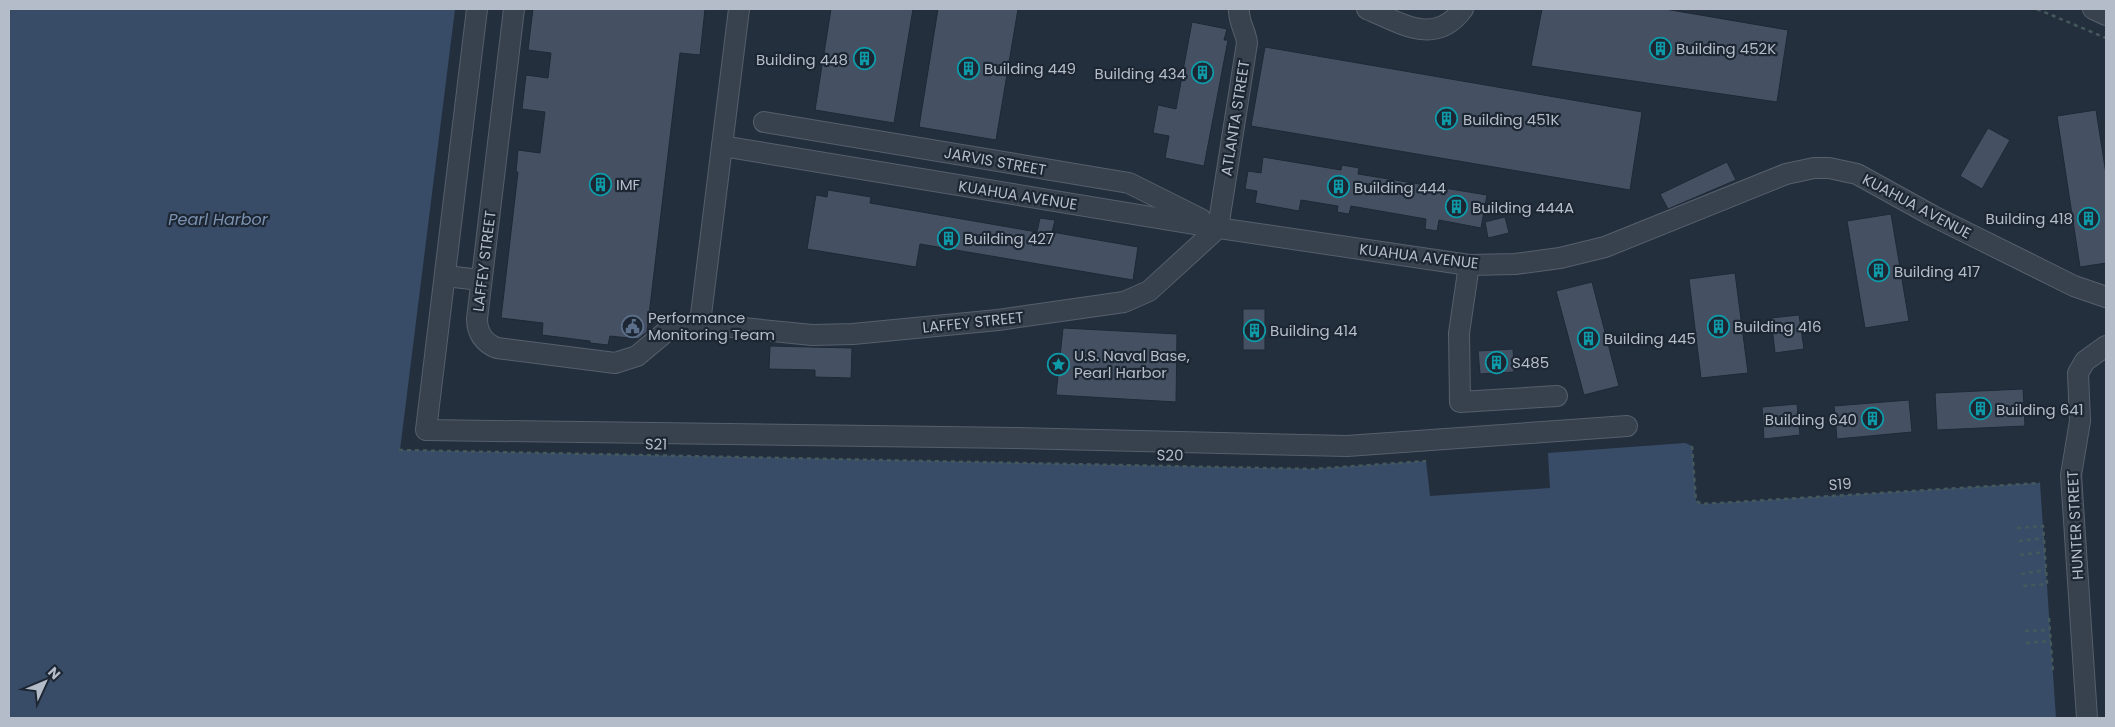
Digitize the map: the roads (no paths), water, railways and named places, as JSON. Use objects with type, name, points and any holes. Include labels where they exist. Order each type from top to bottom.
[{"type":"street","points":[[478,9],[426,430],[1015,438],[1347,446],[1627,426]]},
{"type":"street","name":"LAFFEY STREET","points":[[514,9],[481,280],[477,328],[486,342],[501,349],[615,363],[637,356],[668,330],[693,322],[812,335],[853,334],[998,320],[1124,302],[1149,291],[1218,228]]},
{"type":"street","points":[[700,323],[739,9]]},
{"type":"street","name":"ATLANTA STREET","points":[[1218,228],[1247,43],[1240,22],[1239,9]]},
{"type":"street","points":[[1367,9],[1411,27],[1429,30],[1446,25],[1463,9]]},
{"type":"street","points":[[2093,9],[2106,15]]},
{"type":"street","name":"JARVIS STREET","points":[[764,122],[1129,183],[1218,228]]},
{"type":"street","name":"KUAHUA AVENUE","points":[[722,146],[1218,228],[1469,265],[1515,264],[1605,247],[1786,174],[1814,168],[1829,168],[1857,174],[1870,180],[1942,220],[2074,286],[2106,297]]},
{"type":"street","points":[[1469,265],[1459,333],[1460,402],[1557,396]]},
{"type":"street","points":[[445,276],[481,280]]},
{"type":"street","name":"HUNTER STREET","points":[[2087,718],[2071,474],[2080,421],[2078,373],[2085,361],[2106,346]]},
{"type":"water","name":"Pearl Harbor","points":[[9,9],[455,9],[400,450],[1313,469],[1426,461],[1430,496],[1550,488],[1548,453],[1685,443],[1692,446],[1696,501],[1702,504],[2040,483],[2056,718],[9,718]]},
{"type":"place","name":"Building 452K","points":[[1660,48]]},
{"type":"place","name":"Building 448","points":[[864,59]]},
{"type":"place","name":"Building 449","points":[[968,68]]},
{"type":"place","name":"Building 434","points":[[1202,73]]},
{"type":"place","name":"Building 451K","points":[[1447,119]]},
{"type":"place","name":"IMF","points":[[600,184]]},
{"type":"place","name":"Building 444","points":[[1338,187]]},
{"type":"place","name":"Building 444A","points":[[1456,207]]},
{"type":"place","name":"Building 418","points":[[2089,218]]},
{"type":"place","name":"Building 427","points":[[948,238]]},
{"type":"place","name":"Building 417","points":[[1878,271]]},
{"type":"place","name":"Performance Monitoring Team","points":[[632,326]]},
{"type":"place","name":"Building 416","points":[[1718,326]]},
{"type":"place","name":"Building 414","points":[[1254,330]]},
{"type":"place","name":"Building 445","points":[[1588,338]]},
{"type":"place","name":"S485","points":[[1496,362]]},
{"type":"place","name":"U.S. Naval Base, Pearl Harbor","points":[[1058,364]]},
{"type":"place","name":"Building 641","points":[[1980,409]]},
{"type":"place","name":"Building 640","points":[[1873,419]]}]
